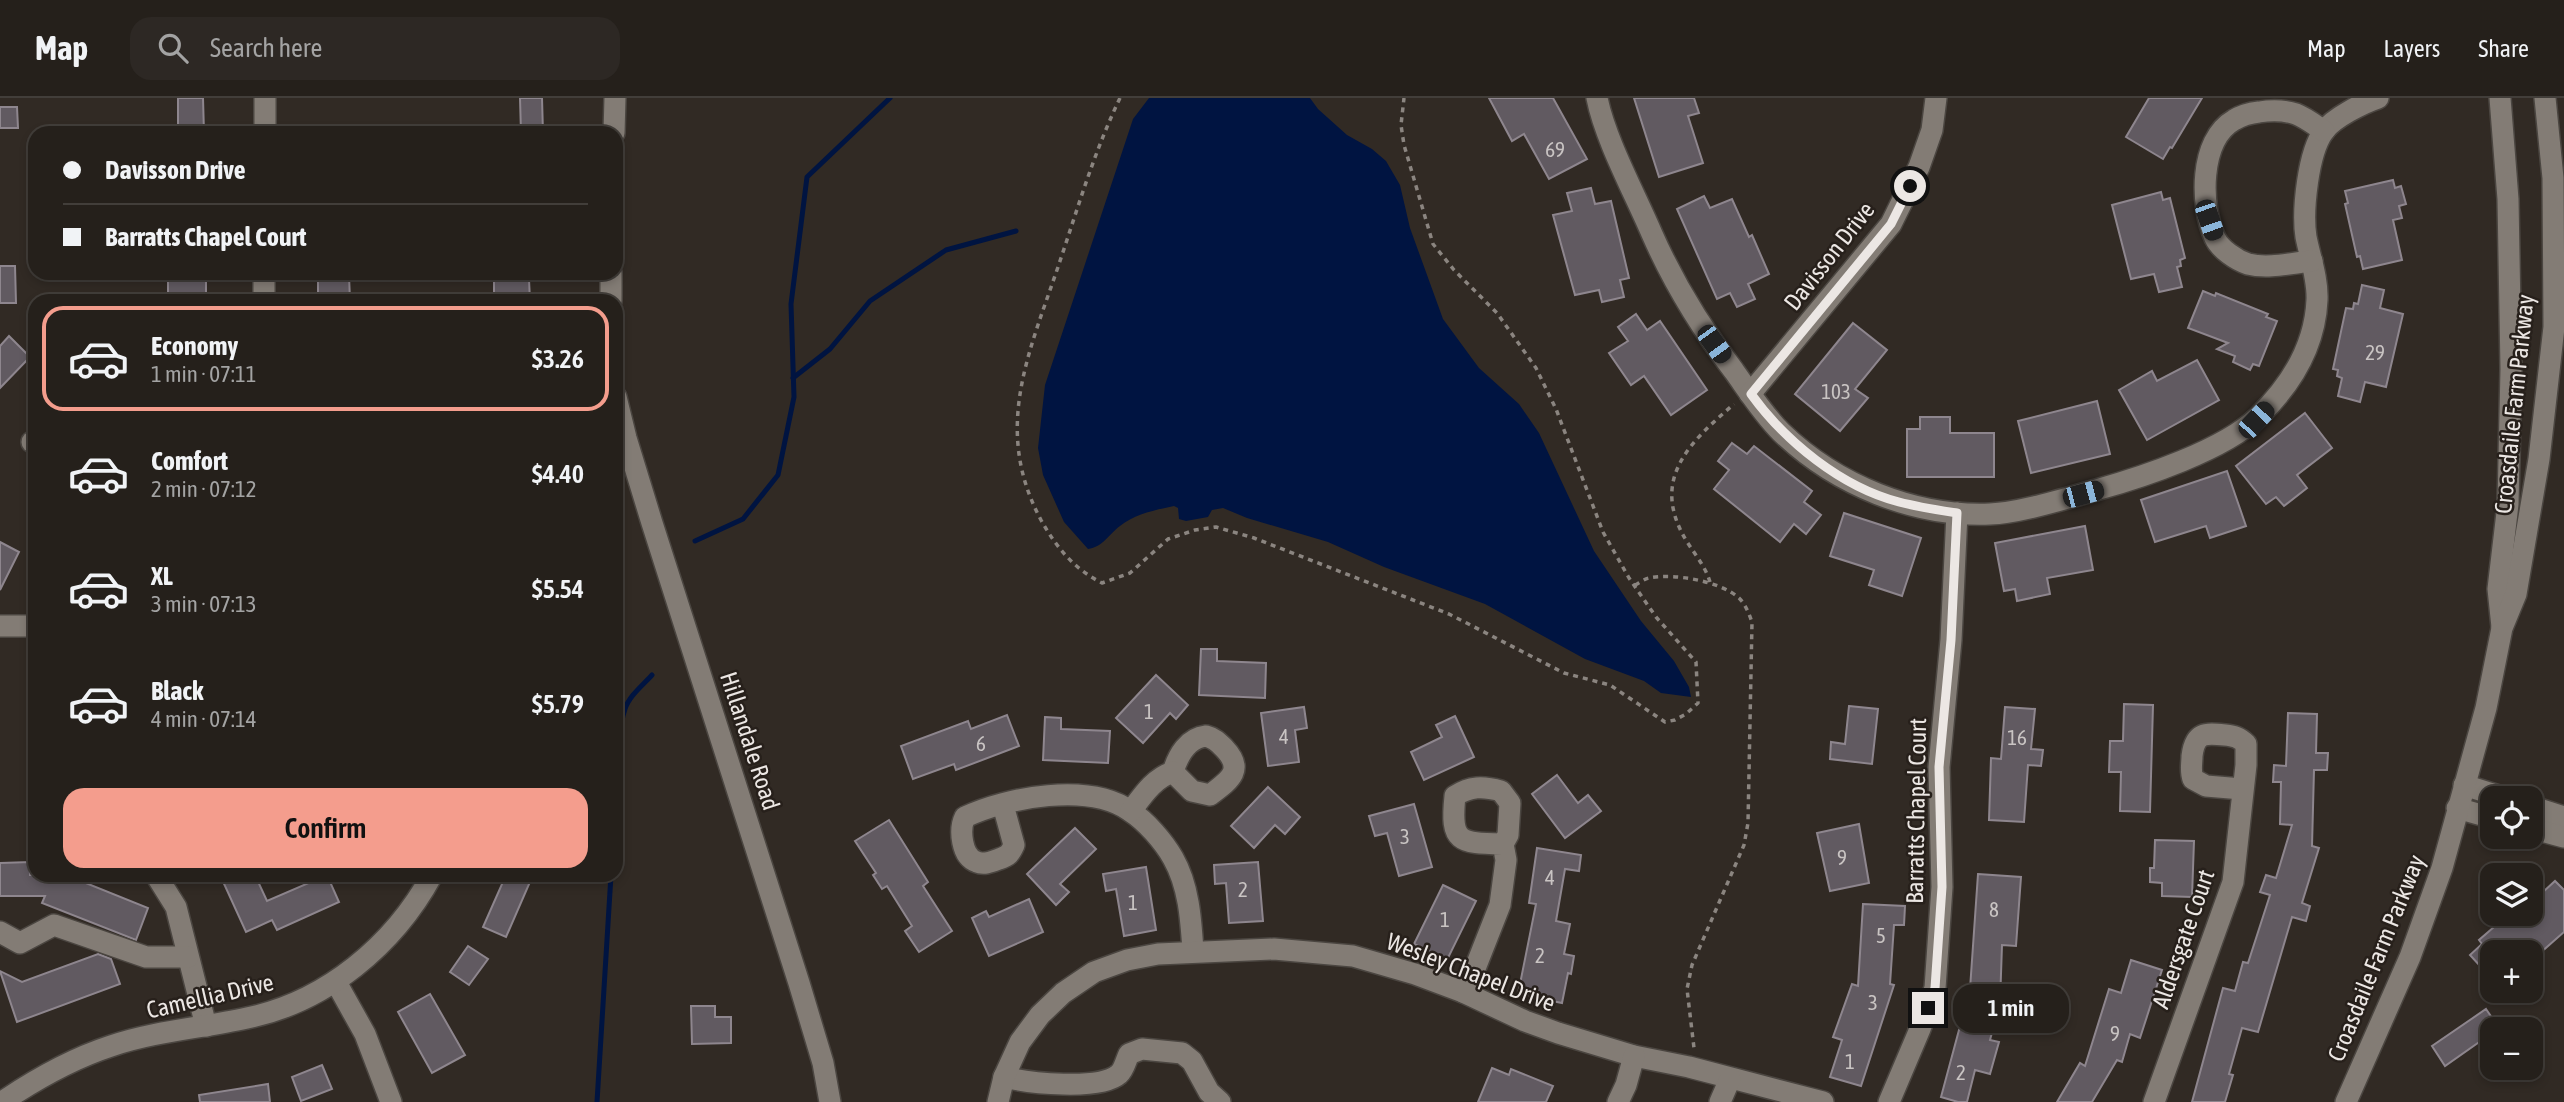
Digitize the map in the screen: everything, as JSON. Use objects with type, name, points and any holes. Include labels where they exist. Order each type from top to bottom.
[{"type":"street","points":[[265,98],[265,126]]},
{"type":"street","points":[[614,126],[615,98]]},
{"type":"street","points":[[1597,98],[1611,139],[1680,292],[1699,324],[1783,433],[1810,455],[1863,488],[1900,503],[1957,513],[1993,514],[2123,483],[2207,450],[2256,420],[2286,388],[2309,345],[2317,299],[2306,234],[2308,173],[2324,131],[2363,103],[2378,98]]},
{"type":"street","name":"Davisson Drive","points":[[1751,394],[1891,224],[1919,167],[1931,130],[1936,98]]},
{"type":"street","name":"Croasdaile Farm Parkway","points":[[2500,98],[2508,199],[2511,369],[2508,504],[2498,589],[2502,628]]},
{"type":"street","name":"Croasdaile Farm Parkway","points":[[2346,1102],[2410,957],[2442,868],[2486,708],[2502,628],[2516,594],[2539,459],[2554,327],[2553,178],[2545,98]]},
{"type":"street","points":[[2312,261],[2265,266],[2248,264],[2232,256],[2216,241],[2209,220],[2205,198],[2206,170],[2211,150],[2220,133],[2232,120],[2246,114],[2273,110],[2296,114],[2324,131]]},
{"type":"street","name":"Hillandale Road","points":[[623,445],[799,983],[823,1063],[830,1102]]},
{"type":"street","name":"Barratts Chapel Court","points":[[1889,1102],[1935,988],[1942,887],[1939,767],[1951,640],[1957,513]]},
{"type":"street","points":[[0,626],[28,626]]},
{"type":"street","points":[[1130,811],[1155,782],[1163,775],[1173,772]]},
{"type":"street","points":[[2464,785],[2480,790]]},
{"type":"street","name":"Aldersgate Court","points":[[2154,1102],[2233,881],[2242,789]]},
{"type":"street","points":[[1003,805],[1061,795],[1089,796],[1130,811],[1174,858],[1185,888],[1193,951]]},
{"type":"street","points":[[2457,808],[2480,815]]},
{"type":"street","points":[[2543,810],[2564,817]]},
{"type":"street","points":[[2543,831],[2564,837]]},
{"type":"street","points":[[1463,992],[1500,905],[1506,860],[1503,844]]},
{"type":"street","points":[[160,882],[176,907],[206,1026]]},
{"type":"street","name":"Camellia Drive","points":[[2,1102],[67,1062],[113,1045],[250,1018],[289,1006],[336,982],[374,951],[401,922],[428,882]]},
{"type":"street","points":[[0,932],[20,943],[54,925],[146,957],[188,957]]},
{"type":"street","name":"Wesley Chapel Drive","points":[[998,1102],[1004,1077],[1020,1042],[1040,1015],[1063,993],[1094,972],[1127,960],[1193,951],[1274,949],[1353,956],[1415,974],[1463,992],[1525,1021],[1634,1056],[1689,1067],[1823,1102]]},
{"type":"street","points":[[336,982],[365,1034],[391,1102]]},
{"type":"street","points":[[1004,1077],[1024,1082],[1060,1085],[1105,1081],[1120,1073],[1129,1054],[1142,1049],[1182,1053],[1192,1061],[1209,1092],[1220,1102]]},
{"type":"street","points":[[1618,1102],[1634,1056]]},
{"type":"street","points":[[1720,1102],[1730,1079]]},
{"type":"path","points":[[1120,98],[1097,150],[1028,358],[1018,403],[1016,436],[1020,470],[1033,505],[1055,546],[1086,575],[1102,583],[1130,573],[1168,539],[1195,530],[1216,527],[1266,542],[1449,614],[1564,673],[1610,685],[1665,722],[1675,720],[1698,703],[1696,662],[1656,617],[1603,532],[1556,409],[1536,368],[1497,313],[1454,270],[1433,244],[1404,145],[1401,125],[1404,98]]},
{"type":"path","points":[[1710,582],[1680,529],[1672,509],[1671,481],[1677,465],[1702,433],[1733,404],[1751,394]]},
{"type":"path","points":[[1634,585],[1648,578],[1710,582],[1738,598],[1752,622],[1748,823],[1744,845],[1692,965],[1687,989],[1694,1048]]},
{"type":"water","points":[[1149,98],[1310,98],[1318,109],[1347,135],[1372,149],[1386,161],[1400,185],[1410,228],[1443,319],[1479,368],[1519,404],[1539,433],[1594,551],[1641,621],[1674,661],[1689,687],[1691,697],[1661,693],[1644,681],[1585,659],[1485,604],[1384,567],[1328,542],[1247,518],[1223,508],[1212,510],[1208,517],[1186,521],[1179,519],[1178,508],[1174,506],[1146,513],[1132,518],[1102,543],[1088,549],[1064,522],[1043,475],[1038,448],[1045,385],[1133,119]]},
{"type":"building","points":[[178,98],[203,98],[204,126],[178,126]]},
{"type":"building","points":[[520,98],[542,98],[543,126],[521,126]]},
{"type":"building","points":[[1489,98],[1553,98],[1587,159],[1549,179],[1524,134],[1512,141]]},
{"type":"building","points":[[1634,98],[1694,98],[1699,113],[1688,116],[1703,163],[1659,177]]},
{"type":"building","points":[[2149,98],[2202,98],[2163,159],[2126,137]]},
{"type":"building","points":[[0,107],[17,107],[18,128],[0,128]]},
{"type":"building","points":[[2393,180],[2395,188],[2401,186],[2406,204],[2399,206],[2402,218],[2393,220],[2402,260],[2363,269],[2360,256],[2357,257],[2345,204],[2348,203],[2345,191]]},
{"type":"building","points":[[1591,188],[1595,204],[1611,201],[1629,278],[1620,280],[1624,297],[1602,302],[1599,290],[1575,295],[1553,215],[1572,211],[1567,193]]},
{"type":"building","points":[[2161,192],[2163,200],[2170,198],[2185,258],[2180,260],[2181,266],[2177,267],[2182,287],[2159,292],[2154,274],[2131,279],[2112,205]]},
{"type":"building","points":[[1704,196],[1710,208],[1732,199],[1769,274],[1748,284],[1755,299],[1737,307],[1730,293],[1717,299],[1677,209]]},
{"type":"building","points":[[0,266],[15,266],[16,303],[0,303]]},
{"type":"building","points":[[168,280],[206,280],[206,294],[168,294]]},
{"type":"building","points":[[318,280],[349,280],[350,294],[318,294]]},
{"type":"building","points":[[494,280],[529,280],[530,294],[494,294]]},
{"type":"building","points":[[2362,285],[2384,290],[2380,308],[2403,314],[2386,387],[2365,382],[2360,402],[2338,396],[2342,378],[2337,376],[2338,370],[2333,369],[2346,308],[2353,309],[2354,303],[2358,304]]},
{"type":"building","points":[[2203,291],[2215,296],[2216,293],[2268,314],[2266,317],[2277,321],[2259,366],[2253,364],[2250,370],[2233,362],[2235,356],[2217,349],[2228,343],[2188,328]]},
{"type":"building","points":[[1636,314],[1647,330],[1660,321],[1707,390],[1671,415],[1644,376],[1631,385],[1609,353],[1628,341],[1618,327]]},
{"type":"building","points":[[1853,323],[1887,350],[1855,389],[1868,398],[1840,431],[1795,394]]},
{"type":"building","points":[[9,336],[28,355],[28,359],[0,388],[0,346]]},
{"type":"building","points":[[2197,360],[2219,400],[2147,440],[2119,390],[2152,371],[2157,381]]},
{"type":"building","points":[[2097,401],[2110,454],[2031,473],[2018,421]]},
{"type":"building","points":[[2305,413],[2332,448],[2297,475],[2307,488],[2284,506],[2276,497],[2266,504],[2236,466]]},
{"type":"building","points":[[1920,417],[1950,417],[1950,433],[1994,433],[1994,477],[1907,477],[1907,429],[1920,429]]},
{"type":"building","points":[[1732,443],[1747,454],[1754,446],[1812,491],[1804,502],[1821,515],[1806,534],[1794,524],[1780,542],[1714,489],[1729,470],[1718,461]]},
{"type":"building","points":[[2227,471],[2246,526],[2210,538],[2206,526],[2155,542],[2141,500]]},
{"type":"building","points":[[1844,513],[1921,538],[1902,596],[1869,585],[1874,570],[1830,556]]},
{"type":"building","points":[[2085,526],[2093,570],[2047,578],[2050,594],[2017,601],[2015,589],[2004,591],[1995,543]]},
{"type":"building","points":[[0,542],[19,552],[0,590]]},
{"type":"building","points":[[1201,649],[1217,649],[1217,661],[1266,663],[1265,698],[1199,695]]},
{"type":"building","points":[[1156,675],[1188,705],[1176,719],[1170,713],[1143,743],[1116,718]]},
{"type":"building","points":[[2124,704],[2153,705],[2150,812],[2120,811],[2121,772],[2109,772],[2110,741],[2123,741]]},
{"type":"building","points":[[1849,706],[1878,709],[1872,764],[1830,759],[1831,742],[1845,744]]},
{"type":"building","points":[[1304,707],[1307,728],[1295,730],[1299,762],[1268,766],[1261,713]]},
{"type":"building","points":[[2005,707],[2035,709],[2031,749],[2043,750],[2041,766],[2028,765],[2024,822],[1989,820],[1991,758],[2001,759]]},
{"type":"building","points":[[2288,713],[2317,714],[2316,753],[2328,753],[2327,770],[2314,770],[2312,846],[2319,848],[2302,903],[2310,906],[2306,921],[2292,917],[2258,1032],[2242,1028],[2229,1074],[2233,1075],[2225,1102],[2192,1102],[2223,988],[2235,991],[2243,962],[2248,963],[2270,895],[2260,892],[2266,875],[2276,878],[2292,825],[2280,824],[2281,782],[2273,782],[2274,765],[2286,766]]},
{"type":"building","points":[[1007,715],[1019,746],[956,770],[954,764],[913,779],[901,746],[968,721],[971,729]]},
{"type":"building","points":[[1455,716],[1474,757],[1424,780],[1411,752],[1442,737],[1436,725]]},
{"type":"building","points":[[1045,717],[1061,718],[1061,729],[1110,731],[1108,763],[1043,760]]},
{"type":"building","points":[[1557,775],[1578,803],[1588,795],[1601,811],[1565,838],[1532,794]]},
{"type":"building","points":[[1268,787],[1300,817],[1285,834],[1275,825],[1254,848],[1231,826]]},
{"type":"building","points":[[1414,804],[1432,867],[1399,876],[1387,833],[1375,836],[1369,816]]},
{"type":"building","points":[[889,820],[928,882],[923,886],[952,931],[919,952],[905,931],[912,926],[887,886],[882,889],[873,875],[876,873],[855,841]]},
{"type":"building","points":[[1859,824],[1869,883],[1830,891],[1817,833]]},
{"type":"building","points":[[1075,828],[1096,849],[1060,884],[1069,892],[1056,905],[1027,874]]},
{"type":"building","points":[[2155,840],[2194,841],[2192,897],[2162,896],[2162,883],[2150,882],[2150,868],[2154,868]]},
{"type":"building","points":[[1537,848],[1581,855],[1579,871],[1565,869],[1556,921],[1570,924],[1564,954],[1574,956],[1562,1003],[1518,994],[1536,904],[1529,903]]},
{"type":"building","points":[[28,862],[28,882],[83,882],[148,908],[136,940],[42,903],[45,896],[0,896],[0,863]]},
{"type":"building","points":[[1258,862],[1263,921],[1229,923],[1226,883],[1215,884],[1214,865]]},
{"type":"building","points":[[1146,867],[1156,930],[1124,936],[1116,889],[1106,891],[1103,874]]},
{"type":"building","points":[[1978,874],[2021,877],[2016,946],[2002,945],[2000,1003],[1990,1040],[1999,1042],[1990,1074],[1975,1070],[1967,1102],[1958,1102],[1941,1097],[1970,989]]},
{"type":"building","points":[[2555,881],[2564,890],[2564,932],[2543,951],[2543,940],[2479,940],[2495,926],[2543,926],[2543,892]]},
{"type":"building","points":[[223,882],[258,882],[267,901],[311,882],[330,882],[339,902],[277,930],[272,920],[246,932]]},
{"type":"building","points":[[503,882],[530,882],[506,937],[483,927]]},
{"type":"building","points":[[1443,885],[1476,901],[1447,960],[1414,944]]},
{"type":"building","points":[[1029,899],[1043,932],[989,956],[972,918],[986,911],[989,917]]},
{"type":"building","points":[[1863,904],[1905,906],[1904,925],[1894,925],[1890,984],[1894,985],[1861,1086],[1830,1077],[1842,1040],[1833,1037],[1852,984],[1858,986]]},
{"type":"building","points":[[468,946],[488,959],[469,985],[450,972]]},
{"type":"building","points":[[2480,946],[2480,966],[2470,955]]},
{"type":"building","points":[[98,954],[111,959],[120,984],[17,1022],[0,971],[22,982]]},
{"type":"building","points":[[2131,960],[2162,970],[2140,1038],[2130,1034],[2122,1062],[2117,1060],[2092,1102],[2057,1102],[2080,1063],[2085,1066],[2109,989],[2121,993]]},
{"type":"building","points":[[430,994],[465,1055],[432,1073],[398,1012]]},
{"type":"building","points":[[691,1006],[715,1006],[715,1017],[731,1017],[731,1043],[692,1044]]},
{"type":"building","points":[[2486,1009],[2491,1017],[2480,1017],[2480,1041],[2445,1066],[2432,1046]]},
{"type":"building","points":[[322,1065],[332,1089],[301,1101],[292,1077]]},
{"type":"building","points":[[1492,1068],[1509,1075],[1511,1069],[1553,1086],[1546,1102],[1478,1102]]},
{"type":"building","points":[[268,1084],[270,1102],[200,1102],[199,1095]]},
{"type":"waterway","points":[[695,541],[743,519],[778,475],[794,397],[791,304],[807,177],[890,98]]},
{"type":"waterway","points":[[793,378],[830,349],[870,301],[946,250],[1016,231]]},
{"type":"waterway","points":[[623,716],[633,695],[652,675]]},
{"type":"waterway","points":[[597,1102],[611,882]]},
{"type":"route","points":[[1910,186],[1891,224],[1751,394],[1783,433],[1810,455],[1858,485],[1900,503],[1957,513],[1951,640],[1939,767],[1942,887],[1935,988],[1928,1008]]}]
